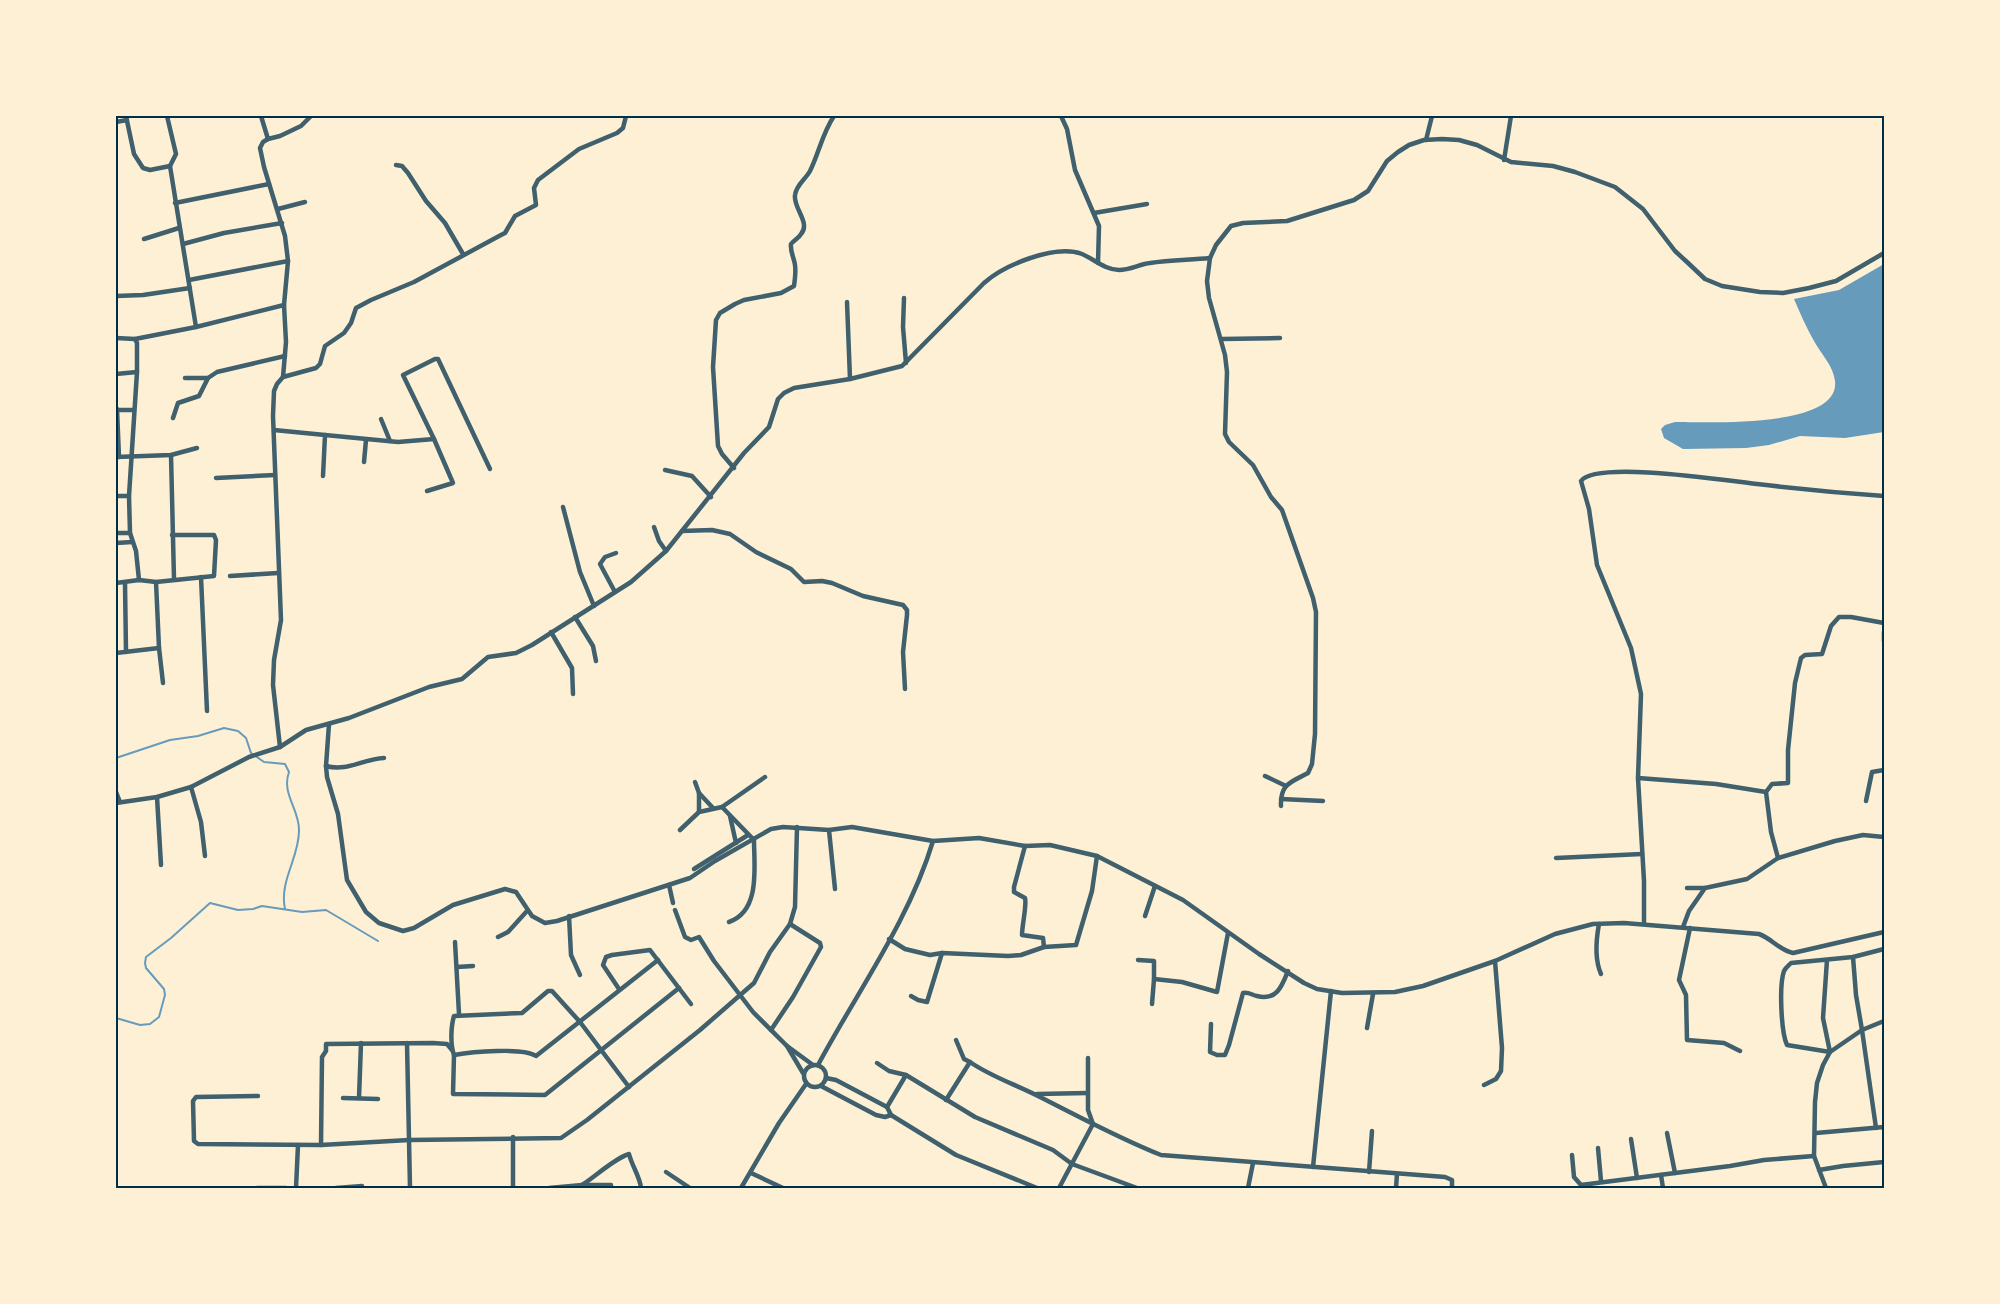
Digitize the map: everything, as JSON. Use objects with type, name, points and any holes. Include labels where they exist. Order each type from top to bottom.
[{"type":"street","points":[[167,116],[176,154],[170,166],[196,327]]},
{"type":"street","points":[[261,116],[268,139]]},
{"type":"street","points":[[280,747],[273,685],[274,660],[281,620],[274,391],[283,377],[284,306],[288,261],[282,223],[260,148],[263,142],[292,131],[311,116]]},
{"type":"street","points":[[283,377],[316,368],[320,364],[327,343],[344,333],[351,323],[356,308],[414,282],[505,233],[514,216],[536,205],[534,191],[538,180],[574,152],[617,133],[623,128],[626,116]]},
{"type":"street","points":[[734,468],[718,446],[712,367],[716,320],[720,313],[744,300],[781,293],[794,286],[795,262],[790,250],[791,244],[803,233],[804,226],[795,201],[795,194],[799,184],[808,174],[821,139],[834,116]]},
{"type":"street","points":[[1061,116],[1076,170],[1099,226],[1098,263]]},
{"type":"street","points":[[1426,140],[1432,116]]},
{"type":"street","points":[[1504,160],[1511,116]]},
{"type":"street","points":[[116,122],[126,118],[134,154],[143,168],[150,170],[170,166]]},
{"type":"street","points":[[1323,801],[1281,803],[1286,786],[1296,777],[1308,773],[1312,764],[1316,714],[1316,612],[1282,510],[1271,497],[1253,465],[1229,442],[1225,434],[1227,372],[1222,339],[1209,298],[1207,281],[1210,258],[1216,245],[1231,226],[1243,223],[1287,221],[1337,207],[1368,191],[1392,156],[1409,145],[1426,140],[1460,140],[1476,145],[1504,160],[1575,172],[1615,187],[1642,209],[1670,245],[1705,279],[1722,286],[1783,293],[1809,288],[1836,281],[1884,253]]},
{"type":"street","points":[[396,165],[402,166],[408,173],[426,201],[445,223],[463,254]]},
{"type":"street","points":[[176,203],[269,184]]},
{"type":"street","points":[[278,209],[305,202]]},
{"type":"street","points":[[1094,213],[1147,204]]},
{"type":"street","points":[[183,244],[224,232],[282,223]]},
{"type":"street","points":[[144,239],[179,228]]},
{"type":"street","points":[[116,792],[118,803],[157,797],[191,788],[249,757],[280,747],[306,730],[383,706],[429,687],[462,679],[488,657],[516,652],[551,632],[644,572],[666,551],[744,453],[769,427],[778,399],[784,393],[794,388],[897,369],[906,363],[994,274],[1009,266],[1062,251],[1083,255],[1117,270],[1166,260],[1210,258]]},
{"type":"street","points":[[189,280],[288,261]]},
{"type":"street","points":[[116,296],[143,296],[190,288]]},
{"type":"street","points":[[904,298],[903,327],[906,363]]},
{"type":"street","points":[[847,302],[850,379]]},
{"type":"street","points":[[116,338],[135,339],[284,306]]},
{"type":"street","points":[[1222,339],[1280,338]]},
{"type":"street","points":[[135,339],[137,372],[129,496],[130,533],[136,551],[139,580]]},
{"type":"street","points":[[185,378],[208,378],[223,369],[285,356]]},
{"type":"street","points":[[427,491],[453,483],[403,375],[435,359],[438,359],[490,469]]},
{"type":"street","points":[[116,374],[137,372]]},
{"type":"street","points":[[173,418],[177,403],[200,396],[208,378]]},
{"type":"street","points":[[133,410],[116,410],[117,457],[171,455],[196,448]]},
{"type":"street","points":[[381,419],[390,441]]},
{"type":"street","points":[[274,430],[366,440],[434,439]]},
{"type":"street","points":[[323,476],[325,435]]},
{"type":"street","points":[[364,462],[366,440]]},
{"type":"street","points":[[171,455],[174,579]]},
{"type":"street","points":[[665,470],[692,476],[711,497]]},
{"type":"street","points":[[1644,924],[1638,778],[1641,694],[1631,648],[1597,565],[1581,481],[1584,477],[1621,472],[1670,474],[1884,496]]},
{"type":"street","points":[[216,478],[275,475]]},
{"type":"street","points":[[116,496],[129,496]]},
{"type":"street","points":[[563,507],[584,586],[594,606]]},
{"type":"street","points":[[654,527],[666,551]]},
{"type":"street","points":[[682,531],[712,530],[730,534],[756,552],[791,569],[804,582],[832,583],[863,596],[903,605],[907,610],[903,652],[905,689]]},
{"type":"street","points":[[116,533],[130,533]]},
{"type":"street","points":[[116,583],[139,580],[156,582],[215,574],[216,540],[214,535],[172,535]]},
{"type":"street","points":[[116,543],[132,542]]},
{"type":"street","points":[[615,592],[600,564],[604,558],[616,553]]},
{"type":"street","points":[[230,576],[278,573]]},
{"type":"street","points":[[201,577],[207,711]]},
{"type":"street","points":[[156,582],[163,683]]},
{"type":"street","points":[[125,583],[126,652]]},
{"type":"street","points":[[575,617],[589,637],[596,661]]},
{"type":"street","points":[[1778,858],[1771,832],[1766,792],[1772,784],[1788,783],[1788,750],[1795,683],[1802,657],[1807,654],[1822,654],[1831,628],[1839,617],[1884,623]]},
{"type":"street","points":[[551,632],[572,668],[573,694]]},
{"type":"street","points":[[1884,632],[1884,641]]},
{"type":"street","points":[[116,653],[159,648]]},
{"type":"street","points":[[329,724],[326,766],[338,814],[347,880],[366,912],[379,923],[403,931],[414,928],[453,905],[505,888],[516,892],[527,911],[545,923],[557,921],[690,878],[771,829],[797,827],[829,830],[852,827],[933,841],[951,838],[979,838],[1025,846],[1050,845],[1097,856],[1183,900],[1228,933],[1317,989],[1331,991],[1395,992],[1423,986],[1496,961],[1555,934],[1599,924],[1644,924],[1759,933],[1786,952],[1792,953],[1884,932]]},
{"type":"street","points":[[326,766],[338,770],[372,759],[384,758]]},
{"type":"street","points":[[1866,801],[1872,772],[1884,770]]},
{"type":"street","points":[[680,830],[699,812],[722,807],[765,777]]},
{"type":"street","points":[[1265,777],[1286,786]]},
{"type":"street","points":[[1638,778],[1716,784],[1766,792]]},
{"type":"street","points":[[694,783],[699,793],[713,808]]},
{"type":"street","points":[[191,788],[201,822],[205,856]]},
{"type":"street","points":[[699,793],[699,812]]},
{"type":"street","points":[[157,797],[161,865]]},
{"type":"street","points":[[722,807],[754,840]]},
{"type":"street","points":[[730,815],[736,843]]},
{"type":"street","points":[[258,1096],[196,1097],[193,1101],[194,1141],[198,1144],[321,1145],[409,1140],[561,1138],[629,1087],[754,982],[770,952],[790,924],[797,900],[797,827]]},
{"type":"street","points":[[829,830],[835,889]]},
{"type":"street","points":[[694,869],[748,835]]},
{"type":"street","points":[[1687,888],[1705,888],[1747,879],[1778,858],[1844,839],[1863,835],[1884,837]]},
{"type":"street","points":[[729,922],[743,913],[751,899],[754,840]]},
{"type":"street","points":[[803,1073],[807,1067],[816,1065],[889,939],[916,886],[933,841]]},
{"type":"street","points":[[1025,846],[1014,887],[1014,892],[1025,898],[1022,935],[1043,938],[1044,947]]},
{"type":"street","points":[[1556,858],[1642,854]]},
{"type":"street","points":[[889,939],[905,949],[923,954],[1008,956],[1021,955],[1044,947],[1076,945],[1092,891],[1097,856]]},
{"type":"street","points":[[669,885],[673,903]]},
{"type":"street","points":[[1145,916],[1155,886]]},
{"type":"street","points":[[1683,927],[1689,910],[1705,888]]},
{"type":"street","points":[[675,910],[685,937],[690,940],[699,937],[703,946],[753,1012],[787,1046],[823,1068],[826,1078],[821,1086]]},
{"type":"street","points":[[498,937],[508,932],[527,911]]},
{"type":"street","points":[[569,916],[572,954],[580,975]]},
{"type":"street","points":[[771,1030],[793,997],[820,947],[820,943],[790,924]]},
{"type":"street","points":[[1599,924],[1596,940],[1597,963],[1601,974]]},
{"type":"street","points":[[1690,928],[1679,980],[1686,995],[1687,1040],[1724,1043],[1740,1051]]},
{"type":"street","points":[[1154,978],[1182,982],[1217,992],[1228,933]]},
{"type":"street","points":[[454,942],[459,1014]]},
{"type":"street","points":[[1830,1052],[1787,1045],[1782,1005],[1782,981],[1785,969],[1791,963],[1853,957],[1884,949]]},
{"type":"street","points":[[619,989],[603,965],[606,957],[650,950],[691,1004]]},
{"type":"street","points":[[911,996],[927,1002],[942,953]]},
{"type":"street","points":[[1853,957],[1857,1003],[1876,1128]]},
{"type":"street","points":[[453,1052],[522,1051],[536,1056],[658,960]]},
{"type":"street","points":[[1138,960],[1154,961],[1152,1004]]},
{"type":"street","points":[[1827,960],[1823,1018],[1830,1052]]},
{"type":"street","points":[[1484,1085],[1496,1079],[1501,1071],[1502,1048],[1496,961]]},
{"type":"street","points":[[457,967],[473,966]]},
{"type":"street","points":[[1212,1024],[1210,1052],[1225,1055],[1243,993],[1248,992],[1264,997],[1273,996],[1280,990],[1288,972]]},
{"type":"street","points":[[629,1087],[601,1051],[580,1022],[552,992],[548,991],[522,1013],[454,1016],[451,1025],[453,1094],[545,1095],[601,1051],[679,988]]},
{"type":"street","points":[[1313,1167],[1331,991]]},
{"type":"street","points":[[1367,1028],[1373,993]]},
{"type":"street","points":[[1826,1188],[1814,1156],[1817,1083],[1830,1052],[1862,1030],[1884,1021]]},
{"type":"street","points":[[957,1040],[964,1059],[993,1076],[1035,1094],[1133,1144],[1161,1155],[1445,1177],[1452,1180],[1452,1188]]},
{"type":"street","points":[[359,1098],[361,1043]]},
{"type":"street","points":[[407,1043],[410,1188]]},
{"type":"street","points":[[321,1145],[322,1057],[326,1051],[326,1044],[447,1044],[453,1052]]},
{"type":"street","points":[[787,1046],[803,1073],[806,1084],[813,1088],[821,1086],[876,1115],[885,1117],[891,1115]]},
{"type":"street","points":[[1059,1188],[1093,1124],[1088,1110],[1088,1058]]},
{"type":"street","points":[[946,1100],[970,1062]]},
{"type":"street","points":[[877,1063],[889,1071],[906,1076],[987,1123],[1053,1150],[1072,1164],[1137,1188]]},
{"type":"street","points":[[887,1107],[906,1076]]},
{"type":"street","points":[[826,1078],[836,1080],[887,1107],[891,1115],[956,1155],[1037,1188]]},
{"type":"street","points":[[741,1188],[779,1123],[806,1084]]},
{"type":"street","points":[[1035,1094],[1088,1093]]},
{"type":"street","points":[[343,1098],[378,1099]]},
{"type":"street","points":[[1815,1133],[1884,1127]]},
{"type":"street","points":[[1369,1172],[1372,1131]]},
{"type":"street","points":[[1667,1132],[1675,1173]]},
{"type":"street","points":[[513,1137],[513,1188]]},
{"type":"street","points":[[1631,1139],[1637,1178]]},
{"type":"street","points":[[296,1188],[298,1145]]},
{"type":"street","points":[[1598,1148],[1601,1181]]},
{"type":"street","points":[[582,1185],[603,1172],[620,1157],[628,1154],[634,1172],[640,1180],[641,1188]]},
{"type":"street","points":[[1572,1155],[1574,1177],[1583,1186],[1601,1181],[1764,1160],[1814,1156]]},
{"type":"street","points":[[1819,1170],[1884,1162]]},
{"type":"street","points":[[1248,1188],[1253,1163]]},
{"type":"street","points":[[666,1172],[690,1188]]},
{"type":"street","points":[[751,1173],[783,1188]]},
{"type":"street","points":[[1396,1188],[1397,1174]]},
{"type":"street","points":[[1661,1175],[1663,1188]]},
{"type":"street","points":[[549,1188],[582,1185],[611,1185],[611,1188]]},
{"type":"street","points":[[336,1188],[362,1187]]},
{"type":"street","points":[[257,1188],[283,1188]]},
{"type":"water","points":[[1884,264],[1884,432],[1845,438],[1800,436],[1769,445],[1746,448],[1683,449],[1664,438],[1661,429],[1675,422],[1740,422],[1795,415],[1817,408],[1831,397],[1835,381],[1832,370],[1811,336],[1794,299],[1839,290]]},
{"type":"waterway","points":[[116,758],[170,740],[198,736],[224,728],[238,731],[246,738],[251,753],[264,762],[285,764],[289,772],[287,788],[299,823],[296,851],[285,889],[285,909]]},
{"type":"waterway","points":[[116,1018],[140,1025],[150,1024],[159,1017],[165,995],[164,989],[146,968],[146,957],[210,903],[238,910],[262,906],[302,912],[326,910],[378,941]]}]
